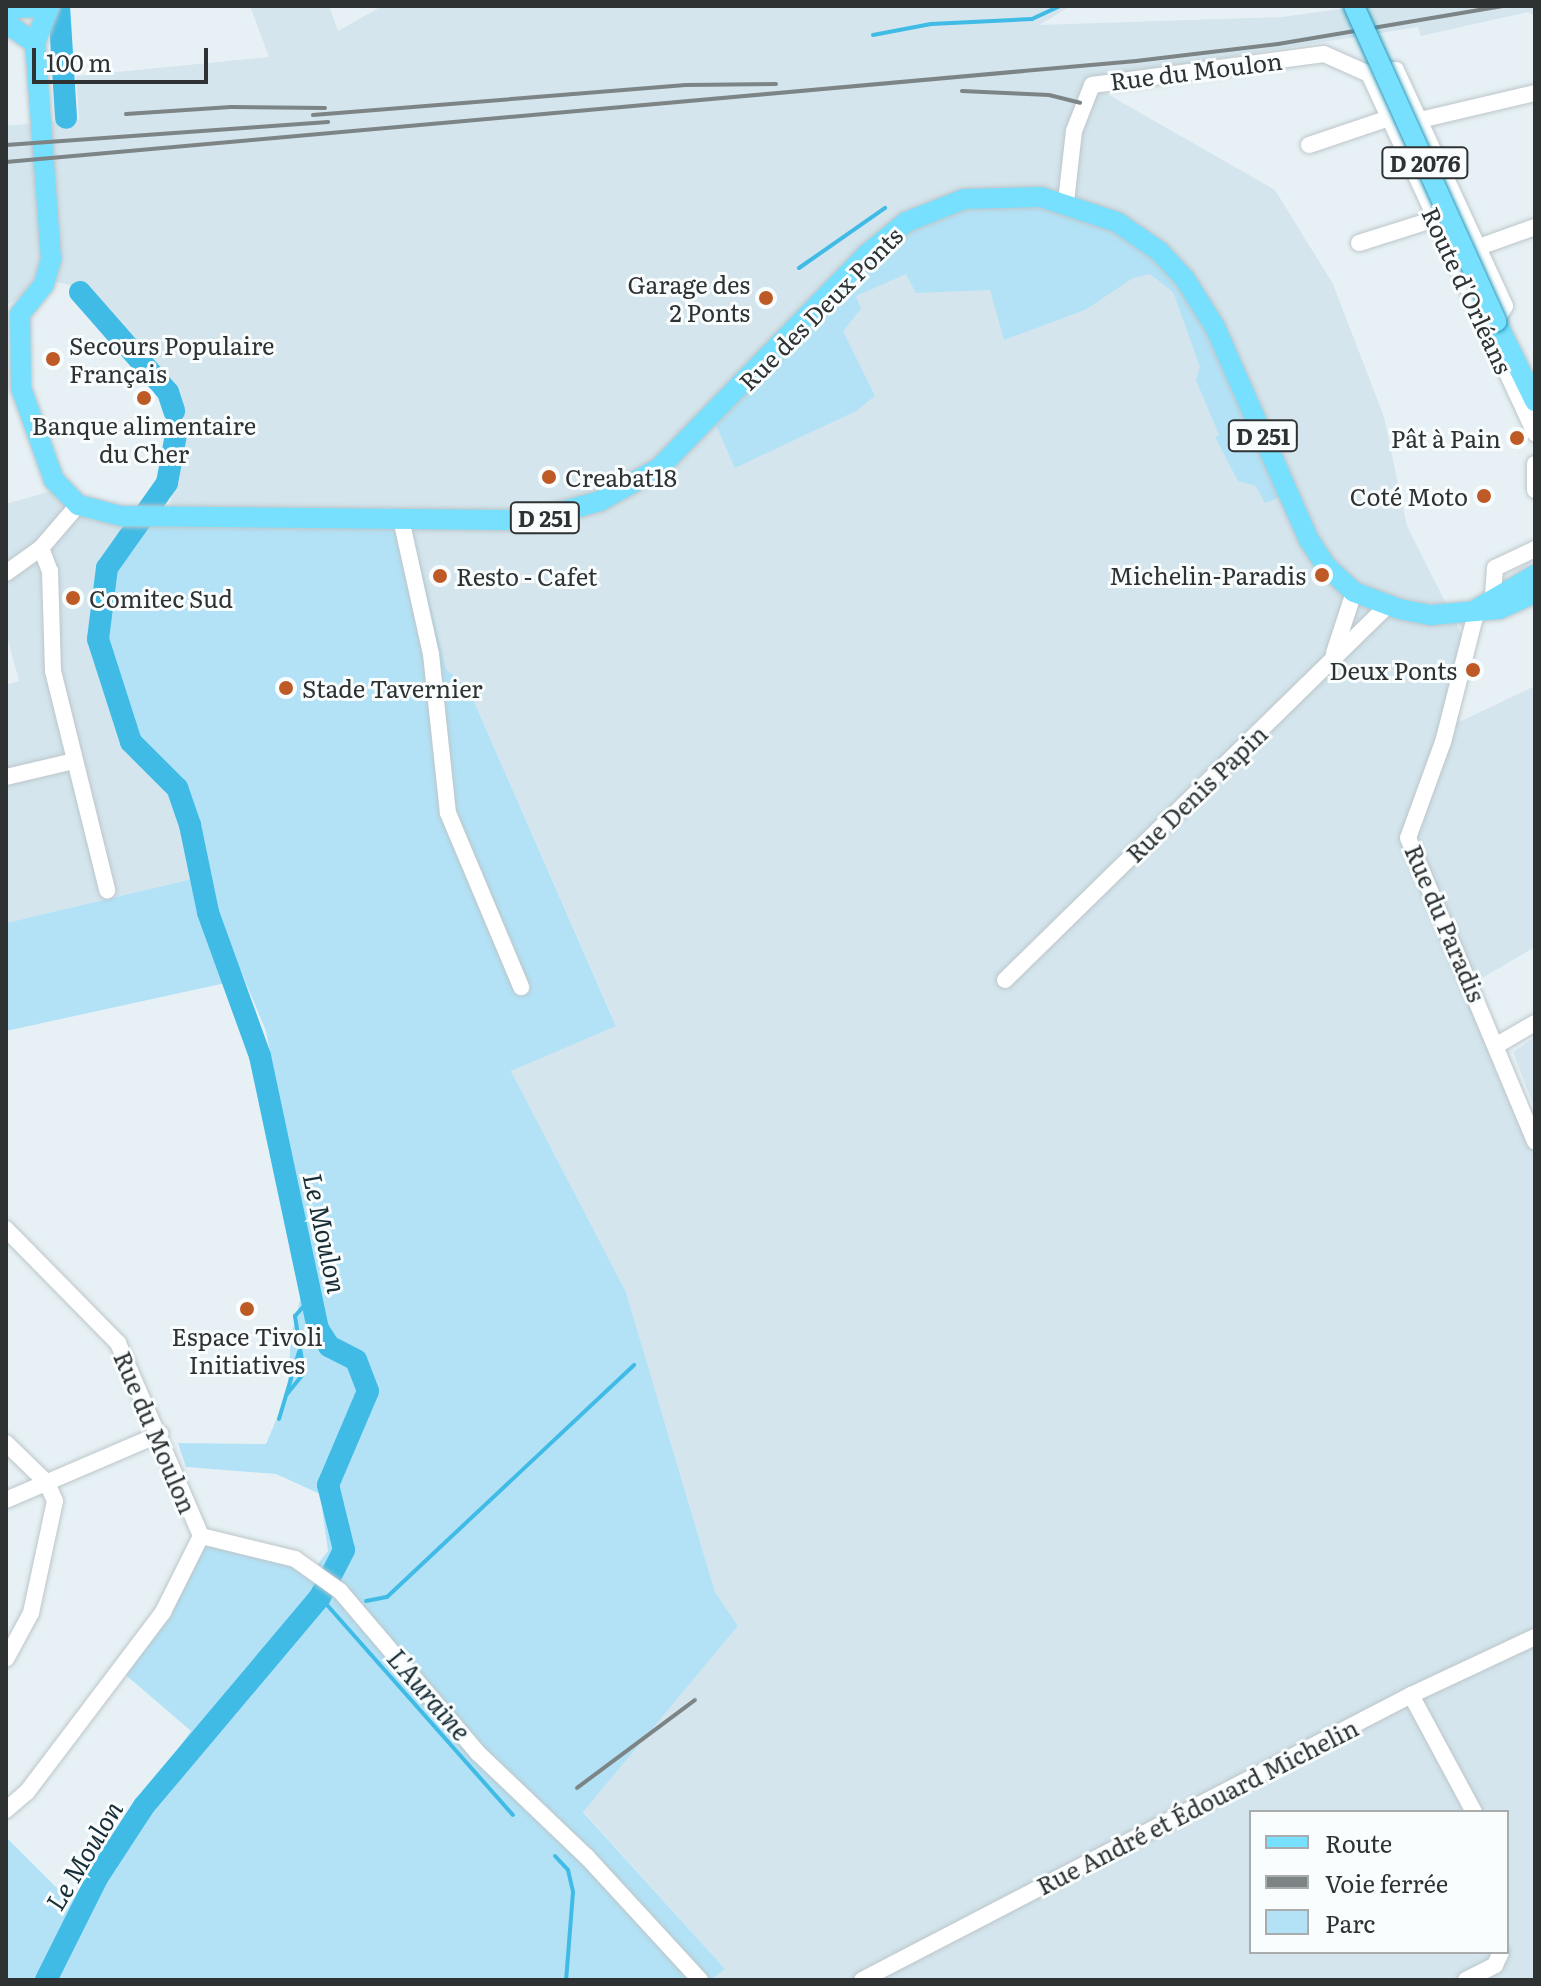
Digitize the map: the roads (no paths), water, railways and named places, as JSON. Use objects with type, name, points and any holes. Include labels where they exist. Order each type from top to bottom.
[{"type":"main road","points":[[8,14],[49,6]]},
{"type":"main road","points":[[49,6],[36,37],[52,245],[44,284],[13,314],[21,388],[54,480],[78,505]]},
{"type":"main road","name":"Route d'Orléans","points":[[1354,6],[1496,321],[1532,388]]},
{"type":"main road","points":[[8,14],[36,37]]},
{"type":"main road","name":"Rue des Deux Ponts","points":[[78,505],[121,516],[401,519],[531,520],[581,509],[621,492],[675,455],[893,230],[934,208],[964,199],[1012,194],[1066,202],[1130,230],[1185,279],[1215,327],[1309,540],[1326,566],[1354,592],[1393,608],[1456,613],[1485,602],[1535,575]]},
{"type":"main road","name":"Rue des Deux Ponts","points":[[1485,602],[1499,609],[1535,593]]},
{"type":"street","name":"Rue du Moulon","points":[[1066,202],[1075,126],[1087,90],[1096,83],[1324,54],[1369,74]]},
{"type":"street","name":"Route d'Orléans","points":[[1496,321],[1505,306],[1396,70],[1369,74],[1535,433]]},
{"type":"street","points":[[1420,120],[1535,93]]},
{"type":"street","points":[[1309,145],[1389,118]]},
{"type":"street","points":[[1359,243],[1435,219]]},
{"type":"street","points":[[1479,247],[1535,227]]},
{"type":"street","points":[[1535,464],[1535,490]]},
{"type":"street","points":[[6,573],[41,548],[78,505]]},
{"type":"street","points":[[401,519],[431,654],[448,813],[521,987]]},
{"type":"street","points":[[41,548],[50,571],[53,671],[107,890]]},
{"type":"street","points":[[1485,602],[1495,568],[1535,549]]},
{"type":"street","points":[[1321,671],[1341,642],[1354,592]]},
{"type":"street","name":"Rue du Paradis","points":[[1485,602],[1443,742],[1408,838],[1535,1142]]},
{"type":"street","name":"Rue Denis Papin","points":[[1005,980],[1321,671],[1393,608]]},
{"type":"street","points":[[6,777],[74,761]]},
{"type":"street","points":[[1497,1045],[1535,1023]]},
{"type":"street","name":"Rue du Moulon","points":[[6,1229],[118,1343],[160,1434],[201,1536]]},
{"type":"street","points":[[6,1500],[160,1434]]},
{"type":"street","points":[[6,1443],[47,1483],[55,1501],[31,1613],[6,1659]]},
{"type":"street","points":[[6,1810],[27,1792],[163,1612],[201,1536],[262,1549],[314,1570],[340,1591],[478,1753],[587,1857],[700,1980]]},
{"type":"street","name":"Rue André et Édouard Michelin","points":[[862,1980],[1411,1695],[1535,1637]]},
{"type":"street","points":[[1411,1695],[1473,1810]]},
{"type":"street","points":[[1466,1980],[1495,1965],[1500,1954]]},
{"type":"waterway","name":"Le Moulon","points":[[59,6],[66,118]]},
{"type":"waterway","points":[[873,35],[931,24],[1032,19],[1060,6]]},
{"type":"waterway","points":[[799,268],[885,208]]},
{"type":"waterway","name":"Le Moulon","points":[[80,292],[168,392],[174,411]]},
{"type":"waterway","name":"Le Moulon","points":[[46,1980],[97,1878],[144,1806],[320,1597],[344,1550],[328,1485],[368,1391],[356,1360],[329,1346],[318,1329],[260,1056],[208,912],[190,825],[177,788],[131,742],[98,639],[107,568],[167,483],[177,429]]},
{"type":"waterway","points":[[287,1394],[304,1373],[295,1316],[311,1298]]},
{"type":"waterway","points":[[279,1419],[299,1352]]},
{"type":"waterway","points":[[366,1601],[387,1597],[634,1365]]},
{"type":"waterway","name":"L'Auraine","points":[[320,1597],[513,1815]]},
{"type":"waterway","name":"L'Auraine","points":[[555,1856],[568,1870],[573,1892],[566,1980]]},
{"type":"railway","points":[[6,162],[1136,61],[1278,44],[1503,6]]},
{"type":"railway","points":[[313,115],[686,85],[776,84]]},
{"type":"railway","points":[[962,91],[1049,95],[1080,103]]},
{"type":"railway","points":[[126,114],[231,107],[325,108]]},
{"type":"railway","points":[[6,145],[328,122]]},
{"type":"railway","points":[[577,1788],[695,1700]]},
{"type":"place","name":"Garage des 2 Ponts","points":[[766,298]]},
{"type":"place","name":"Secours Populaire Français","points":[[53,359]]},
{"type":"place","name":"Banque alimentaire du Cher","points":[[144,398]]},
{"type":"place","name":"Pât à Pain","points":[[1517,438]]},
{"type":"place","name":"Creabat18","points":[[549,477]]},
{"type":"place","name":"Coté Moto","points":[[1484,496]]},
{"type":"place","name":"Michelin-Paradis","points":[[1322,575]]},
{"type":"place","name":"Resto - Cafet","points":[[440,576]]},
{"type":"place","name":"Comitec Sud","points":[[73,598]]},
{"type":"place","name":"Deux Ponts","points":[[1473,670]]},
{"type":"place","name":"Stade Tavernier","points":[[286,688]]},
{"type":"place","name":"Espace Tivoli Initiatives","points":[[247,1309]]}]
